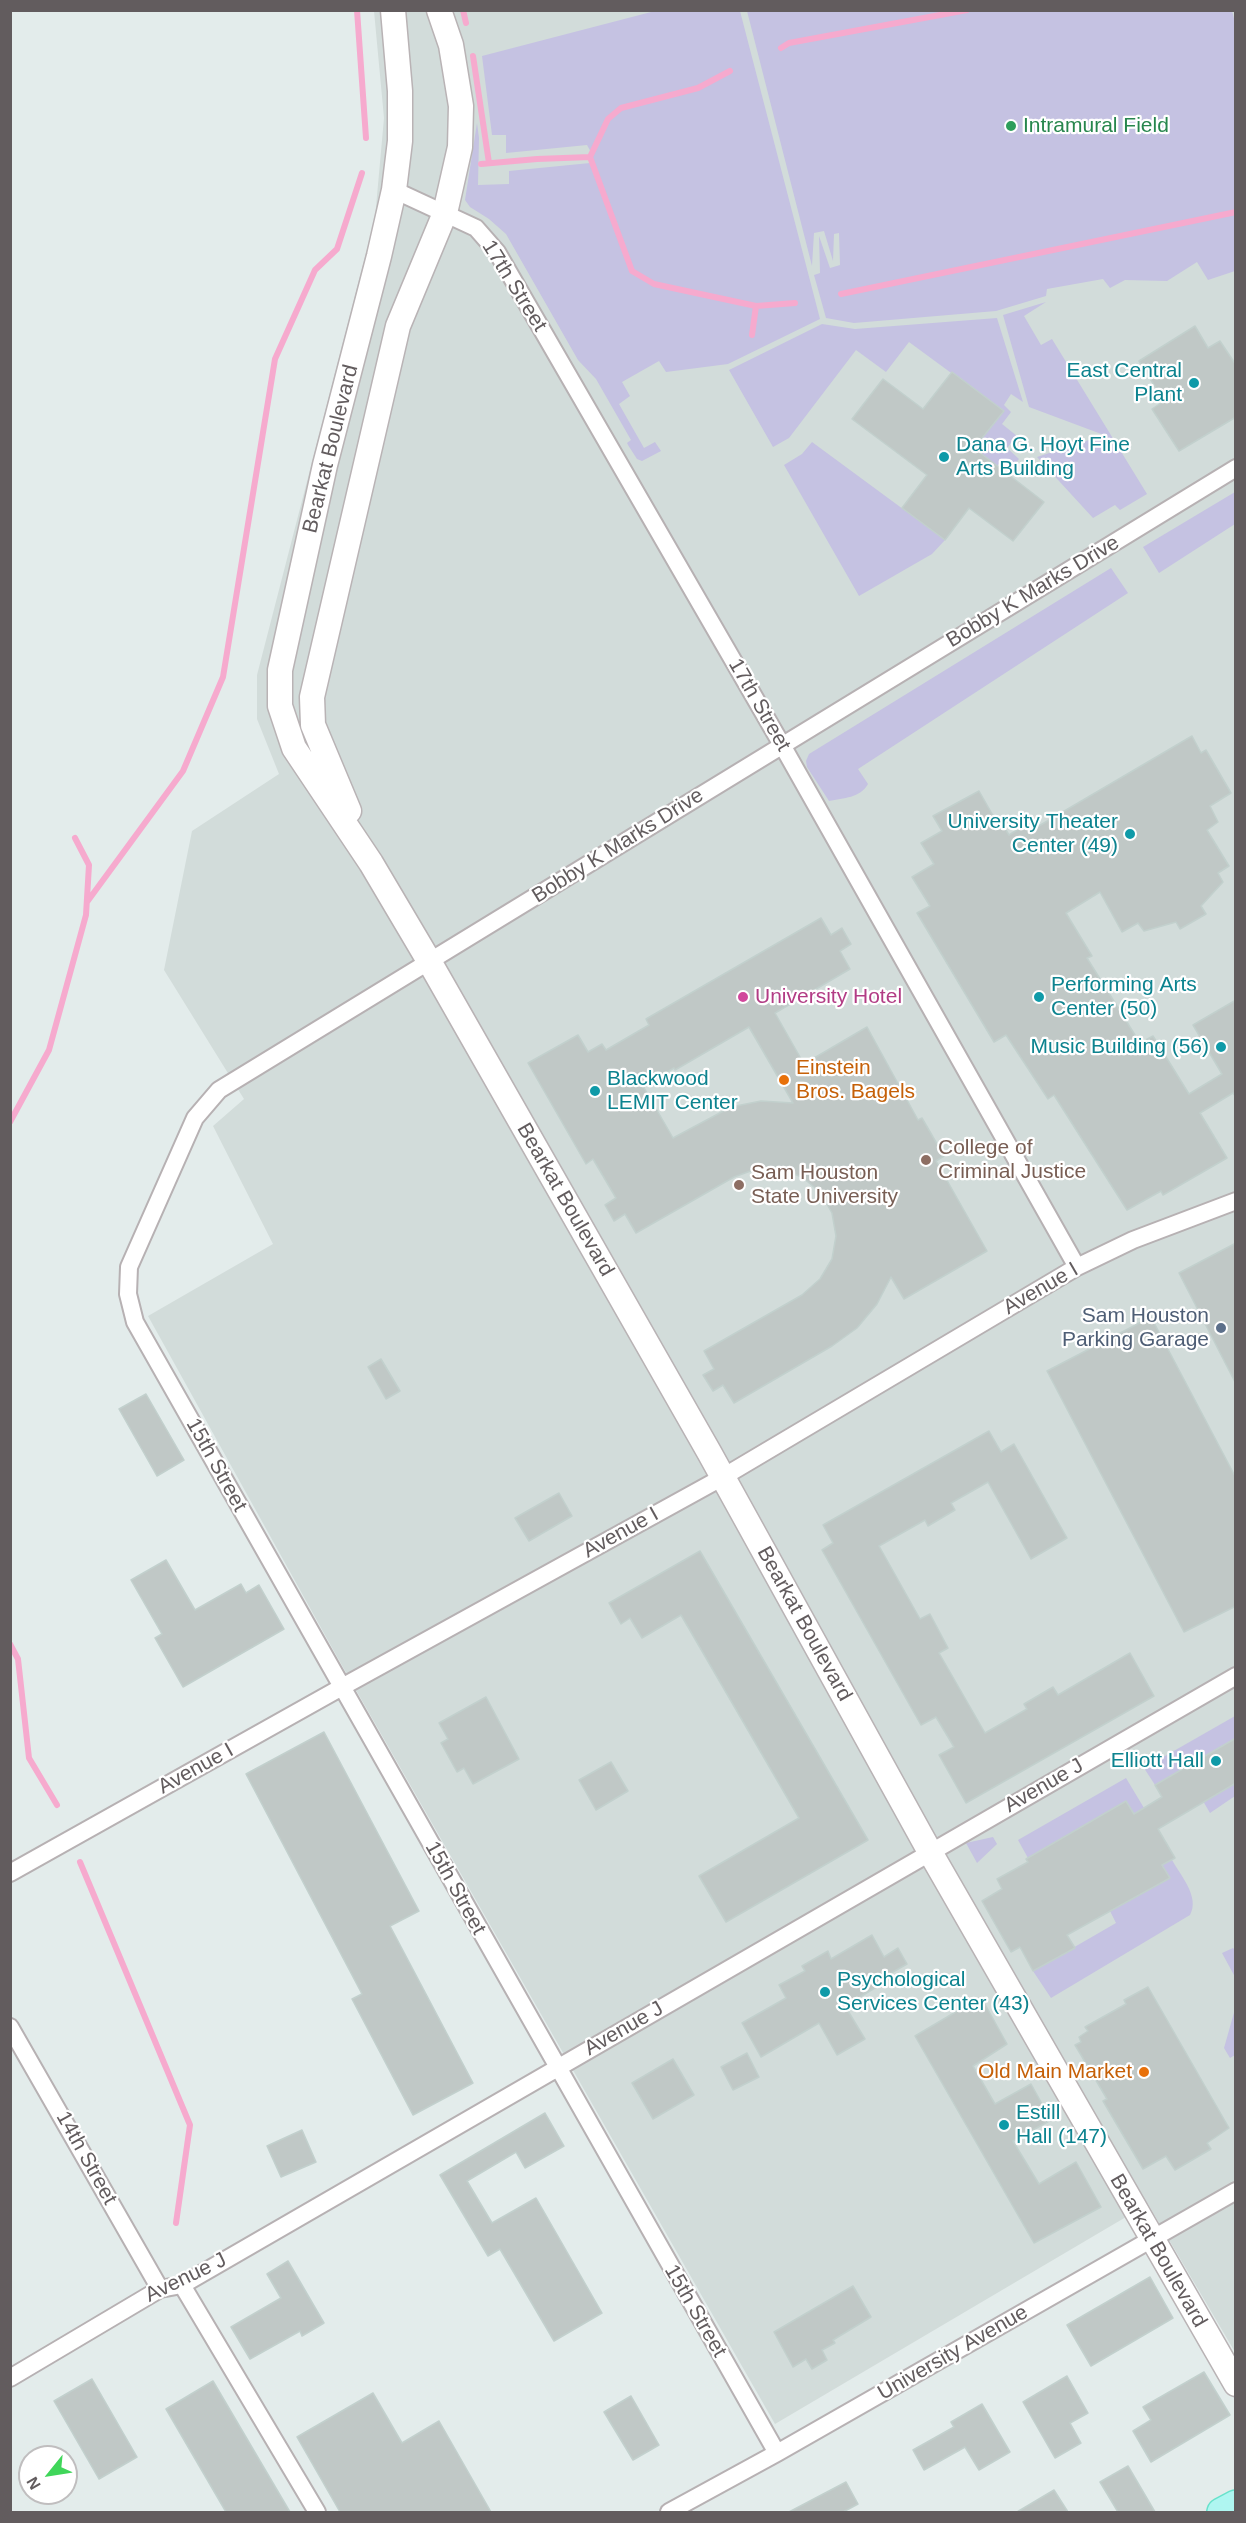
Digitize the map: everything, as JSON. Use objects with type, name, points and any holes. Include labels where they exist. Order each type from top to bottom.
[{"type":"main road","points":[[1221,2512],[1236,2504]]},
{"type":"street","name":"Bearkat Boulevard","points":[[393,10],[400,91],[400,141],[394,190],[325,465],[280,670],[280,706],[294,748],[371,863],[429,961],[723,1477],[930,1852],[1151,2240],[1236,2384]]},
{"type":"street","name":"Bearkat Boulevard","points":[[371,863],[313,725],[312,697],[398,326],[445,213],[460,147],[461,106],[451,45],[439,10]]},
{"type":"street","name":"17th Street","points":[[394,190],[476,228],[497,252],[782,745],[1077,1267]]},
{"type":"street","name":"Bobby K Marks Drive","points":[[135,1322],[128,1294],[129,1267],[195,1118],[219,1090],[1236,468]]},
{"type":"street","name":"Avenue I","points":[[10,1874],[342,1687],[723,1477],[1077,1267],[1133,1240],[1236,1202]]},
{"type":"street","name":"15th Street","points":[[135,1322],[777,2453]]},
{"type":"street","name":"Avenue J","points":[[10,2378],[160,2289],[182,2284],[1236,1676]]},
{"type":"street","name":"14th Street","points":[[10,2027],[160,2289]]},
{"type":"street","name":"University Avenue","points":[[669,2512],[777,2453],[1236,2191]]},
{"type":"street","points":[[182,2284],[317,2512]]},
{"type":"shaded area","name":"Sam Houston State University","points":[[374,11],[1235,11],[1235,2352],[1148,2204],[775,2424],[340,1662],[148,1316],[273,1244],[213,1126],[244,1099],[164,970],[192,831],[279,774],[257,719],[257,675],[375,218],[384,118]]},
{"type":"shaded area","points":[[655,11],[740,11],[820,319],[728,364],[666,372],[659,361],[622,382],[630,396],[619,404],[644,448],[655,442],[661,451],[642,461],[637,459],[628,445],[627,443],[631,440],[596,379],[578,360],[506,234],[489,219],[470,207],[465,200],[477,123],[478,185],[509,184],[509,171],[590,163],[592,154],[587,145],[506,153],[506,135],[492,135],[482,56]]},
{"type":"shaded area","name":"Intramural Field","points":[[747,11],[1232,11],[1236,26],[1235,271],[1208,280],[1197,262],[1167,281],[1125,280],[1110,288],[1103,279],[1047,289],[1046,296],[996,311],[854,323],[826,318],[814,275],[820,273],[819,236],[830,268],[840,265],[839,233],[834,234],[833,261],[824,231],[814,233],[812,266]]},
{"type":"shaded area","points":[[1046,302],[1024,316],[1041,345],[1052,339],[1147,494],[1120,510],[1115,505],[1093,518],[1037,457],[1104,435],[1029,407],[1003,315]]},
{"type":"shaded area","points":[[997,318],[1023,402],[1011,394],[1004,405],[1011,412],[1002,424],[1017,436],[1007,448],[1019,459],[1013,466],[1003,459],[997,466],[974,448],[1003,411],[909,342],[886,372],[856,350],[789,438],[773,447],[729,370],[822,324],[855,329]]},
{"type":"shaded area","points":[[812,442],[945,540],[932,554],[859,596],[784,465],[802,454]]},
{"type":"shaded area","points":[[1235,492],[1235,524],[1159,573],[1143,547]]},
{"type":"shaded area","points":[[1111,568],[1128,593],[858,769],[868,784],[861,792],[851,797],[829,801],[807,767],[806,761],[809,754]]},
{"type":"shaded area","points":[[1235,1716],[1235,1738],[1155,1785],[1144,1768]]},
{"type":"shaded area","points":[[1126,1778],[1144,1808],[1134,1814],[1126,1801],[1028,1858],[1018,1840]]},
{"type":"shaded area","points":[[1235,1783],[1235,1796],[1210,1813],[1203,1801]]},
{"type":"shaded area","points":[[993,1837],[997,1844],[977,1863],[966,1843]]},
{"type":"shaded area","points":[[1172,1860],[1191,1894],[1193,1901],[1190,1915],[1051,1998],[1033,1971],[1116,1923],[1110,1911],[1170,1878],[1162,1865]]},
{"type":"shaded area","points":[[1233,1948],[1235,1950],[1235,1977],[1222,1953]]},
{"type":"shaded area","points":[[1235,2009],[1235,2055],[1230,2058],[1224,2048]]},
{"type":"building","name":"East Central Plant","points":[[1195,326],[1208,348],[1220,341],[1236,365],[1236,417],[1179,451],[1152,409],[1164,401],[1139,361]]},
{"type":"building","name":"Dana G. Hoyt Fine Arts Building","points":[[952,372],[1004,411],[974,448],[1044,502],[1013,541],[969,508],[945,540],[902,508],[927,475],[852,419],[883,379],[923,409]]},
{"type":"building","name":"Performing Arts Center (50)","points":[[1192,736],[1201,753],[1206,750],[1231,793],[1210,806],[1218,822],[1207,830],[1229,866],[1218,873],[1223,882],[1201,906],[1206,914],[1180,929],[1176,922],[1144,931],[1138,923],[1122,932],[1100,892],[1066,913],[1092,956],[1087,958],[1140,1043],[1153,1036],[1189,1094],[1222,1074],[1193,1025],[1236,1000],[1236,1097],[1233,1093],[1200,1113],[1227,1158],[1163,1195],[1161,1191],[1127,1210],[1054,1095],[1048,1099],[1006,1035],[994,1042],[917,913],[930,906],[912,877],[934,864],[921,843],[942,831],[933,816],[979,791],[995,819],[998,817],[1009,835],[1028,823],[1032,830]]},
{"type":"building","points":[[821,918],[831,935],[842,928],[851,944],[840,951],[850,969],[775,1013],[804,1064],[867,1027],[918,1120],[922,1118],[944,1156],[936,1161],[987,1251],[904,1299],[891,1277],[877,1304],[857,1328],[832,1346],[734,1403],[723,1385],[713,1391],[703,1375],[714,1369],[704,1351],[802,1295],[820,1279],[832,1259],[836,1236],[832,1213],[820,1192],[802,1177],[780,1169],[756,1169],[734,1177],[636,1233],[625,1214],[614,1221],[605,1205],[616,1198],[593,1159],[586,1164],[528,1063],[578,1035],[588,1052],[602,1044],[606,1050],[649,1025],[646,1019]],"holes":[[[749,1027],[793,1103],[761,1101],[731,1107],[673,1138],[643,1086]]]},
{"type":"building","name":"Sam Houston Parking Garage","points":[[1236,1243],[1236,1384],[1179,1273]]},
{"type":"building","points":[[1151,1317],[1236,1478],[1236,1606],[1184,1632],[1047,1371]]},
{"type":"building","points":[[381,1359],[400,1391],[386,1399],[368,1367]]},
{"type":"building","points":[[146,1394],[184,1460],[157,1476],[119,1409]]},
{"type":"building","points":[[989,1431],[1001,1452],[1014,1444],[1067,1538],[1031,1559],[988,1482],[951,1503],[955,1510],[928,1526],[925,1520],[879,1546],[920,1619],[930,1614],[948,1648],[939,1653],[985,1733],[1027,1709],[1024,1704],[1053,1687],[1058,1695],[1130,1653],[1154,1696],[966,1803],[939,1755],[954,1747],[936,1717],[921,1725],[822,1550],[833,1543],[823,1525]]},
{"type":"building","points":[[559,1493],[572,1516],[529,1541],[515,1518]]},
{"type":"building","points":[[700,1551],[868,1840],[726,1922],[699,1876],[799,1818],[681,1615],[642,1638],[630,1618],[621,1624],[609,1603]]},
{"type":"building","points":[[166,1560],[195,1610],[241,1584],[246,1593],[259,1585],[284,1629],[183,1687],[155,1638],[162,1634],[131,1580]]},
{"type":"building","points":[[486,1697],[519,1759],[473,1784],[464,1768],[457,1772],[441,1743],[448,1739],[439,1723]]},
{"type":"building","points":[[324,1732],[419,1911],[390,1926],[473,2083],[413,2115],[352,1999],[362,1994],[246,1774]]},
{"type":"building","points":[[1236,1738],[1236,1783],[1158,1829],[1175,1858],[1162,1865],[1170,1878],[1067,1935],[1075,1948],[1033,1971],[1020,1947],[1011,1952],[982,1901],[1002,1889],[997,1879],[1028,1862],[1026,1859],[1126,1801],[1134,1814],[1162,1797],[1155,1785]]},
{"type":"building","points":[[611,1762],[628,1791],[596,1810],[579,1780]]},
{"type":"building","name":"Psychological Services Center (43)","points":[[872,1935],[884,1957],[898,1948],[907,1964],[886,1976],[888,1980],[845,2006],[865,2039],[837,2055],[819,2023],[761,2057],[742,2023],[786,1998],[779,1985],[805,1971],[802,1966],[828,1951],[831,1959]]},
{"type":"building","name":"Old Main Market","points":[[1148,1987],[1229,2128],[1207,2143],[1211,2149],[1175,2170],[1166,2156],[1143,2169],[1103,2101],[1107,2099],[1075,2045],[1081,2042],[1079,2037],[1088,2031],[1085,2027],[1126,2004],[1124,2000]]},
{"type":"building","name":"Estill Hall (147)","points":[[981,1997],[1007,2044],[973,2066],[995,2104],[1031,2084],[1051,2120],[1013,2141],[1039,2184],[1076,2162],[1101,2207],[1034,2243],[915,2036]]},
{"type":"building","points":[[747,2053],[759,2077],[733,2090],[721,2067]]},
{"type":"building","points":[[673,2059],[694,2095],[653,2119],[632,2083]]},
{"type":"building","points":[[545,2113],[564,2146],[525,2168],[516,2152],[467,2181],[492,2223],[536,2198],[602,2313],[554,2341],[500,2249],[488,2256],[440,2175]]},
{"type":"building","points":[[302,2130],[316,2162],[281,2177],[267,2146]]},
{"type":"building","points":[[288,2261],[324,2323],[302,2336],[300,2331],[250,2359],[231,2327],[281,2298],[267,2274]]},
{"type":"building","points":[[1150,2277],[1173,2318],[1091,2366],[1067,2325]]},
{"type":"building","points":[[853,2286],[871,2317],[833,2340],[835,2343],[822,2350],[827,2360],[812,2369],[806,2359],[793,2367],[774,2332]]},
{"type":"building","points":[[1204,2372],[1230,2415],[1151,2462],[1133,2431],[1151,2420],[1143,2407]]},
{"type":"building","points":[[1067,2376],[1088,2413],[1070,2423],[1081,2443],[1055,2458],[1023,2402]]},
{"type":"building","points":[[92,2379],[137,2457],[99,2479],[54,2401]]},
{"type":"building","points":[[213,2381],[290,2512],[226,2512],[166,2409]]},
{"type":"building","points":[[373,2393],[402,2443],[439,2421],[491,2512],[340,2512],[297,2437]]},
{"type":"building","points":[[631,2396],[659,2445],[633,2460],[604,2412]]},
{"type":"building","points":[[982,2404],[1010,2452],[979,2470],[965,2447],[924,2470],[913,2450],[954,2427],[951,2422]]},
{"type":"building","points":[[1128,2466],[1155,2512],[1118,2512],[1100,2482]]},
{"type":"building","points":[[846,2482],[858,2504],[843,2512],[789,2512]]},
{"type":"building","points":[[1054,2490],[1068,2512],[1017,2512]]},
{"type":"waterway","points":[[357,10],[366,138]]},
{"type":"waterway","points":[[463,10],[466,23]]},
{"type":"waterway","points":[[781,48],[789,43],[967,10]]},
{"type":"waterway","points":[[473,56],[489,163]]},
{"type":"waterway","points":[[730,71],[698,88],[621,108],[608,119],[590,157],[632,271],[654,284],[756,306],[795,303]]},
{"type":"waterway","points":[[481,164],[590,157]]},
{"type":"waterway","points":[[87,902],[183,771],[223,677],[275,359],[315,270],[337,249],[362,173]]},
{"type":"waterway","points":[[841,294],[1236,212]]},
{"type":"waterway","points":[[752,335],[756,306]]},
{"type":"waterway","points":[[10,1122],[49,1050],[86,915],[89,865],[75,838]]},
{"type":"waterway","points":[[10,1644],[18,1659],[29,1758],[57,1805]]},
{"type":"waterway","points":[[80,1862],[190,2125],[176,2223]]},
{"type":"place","name":"Intramural Field","points":[[1011,126]]},
{"type":"place","name":"East Central Plant","points":[[1194,383]]},
{"type":"place","name":"Dana G. Hoyt Fine Arts Building","points":[[944,457]]},
{"type":"place","name":"University Theater Center (49)","points":[[1130,834]]},
{"type":"place","name":"University Hotel","points":[[743,997]]},
{"type":"place","name":"Performing Arts Center (50)","points":[[1039,997]]},
{"type":"place","name":"Music Building (56)","points":[[1221,1047]]},
{"type":"place","name":"Einstein Bros. Bagels","points":[[784,1080]]},
{"type":"place","name":"Blackwood LEMIT Center","points":[[595,1091]]},
{"type":"place","name":"College of Criminal Justice","points":[[926,1160]]},
{"type":"place","name":"Sam Houston State University","points":[[739,1185]]},
{"type":"place","name":"Sam Houston Parking Garage","points":[[1221,1328]]},
{"type":"place","name":"Elliott Hall","points":[[1216,1761]]},
{"type":"place","name":"Psychological Services Center (43)","points":[[825,1992]]},
{"type":"place","name":"Old Main Market","points":[[1144,2072]]},
{"type":"place","name":"Estill Hall (147)","points":[[1004,2125]]}]
